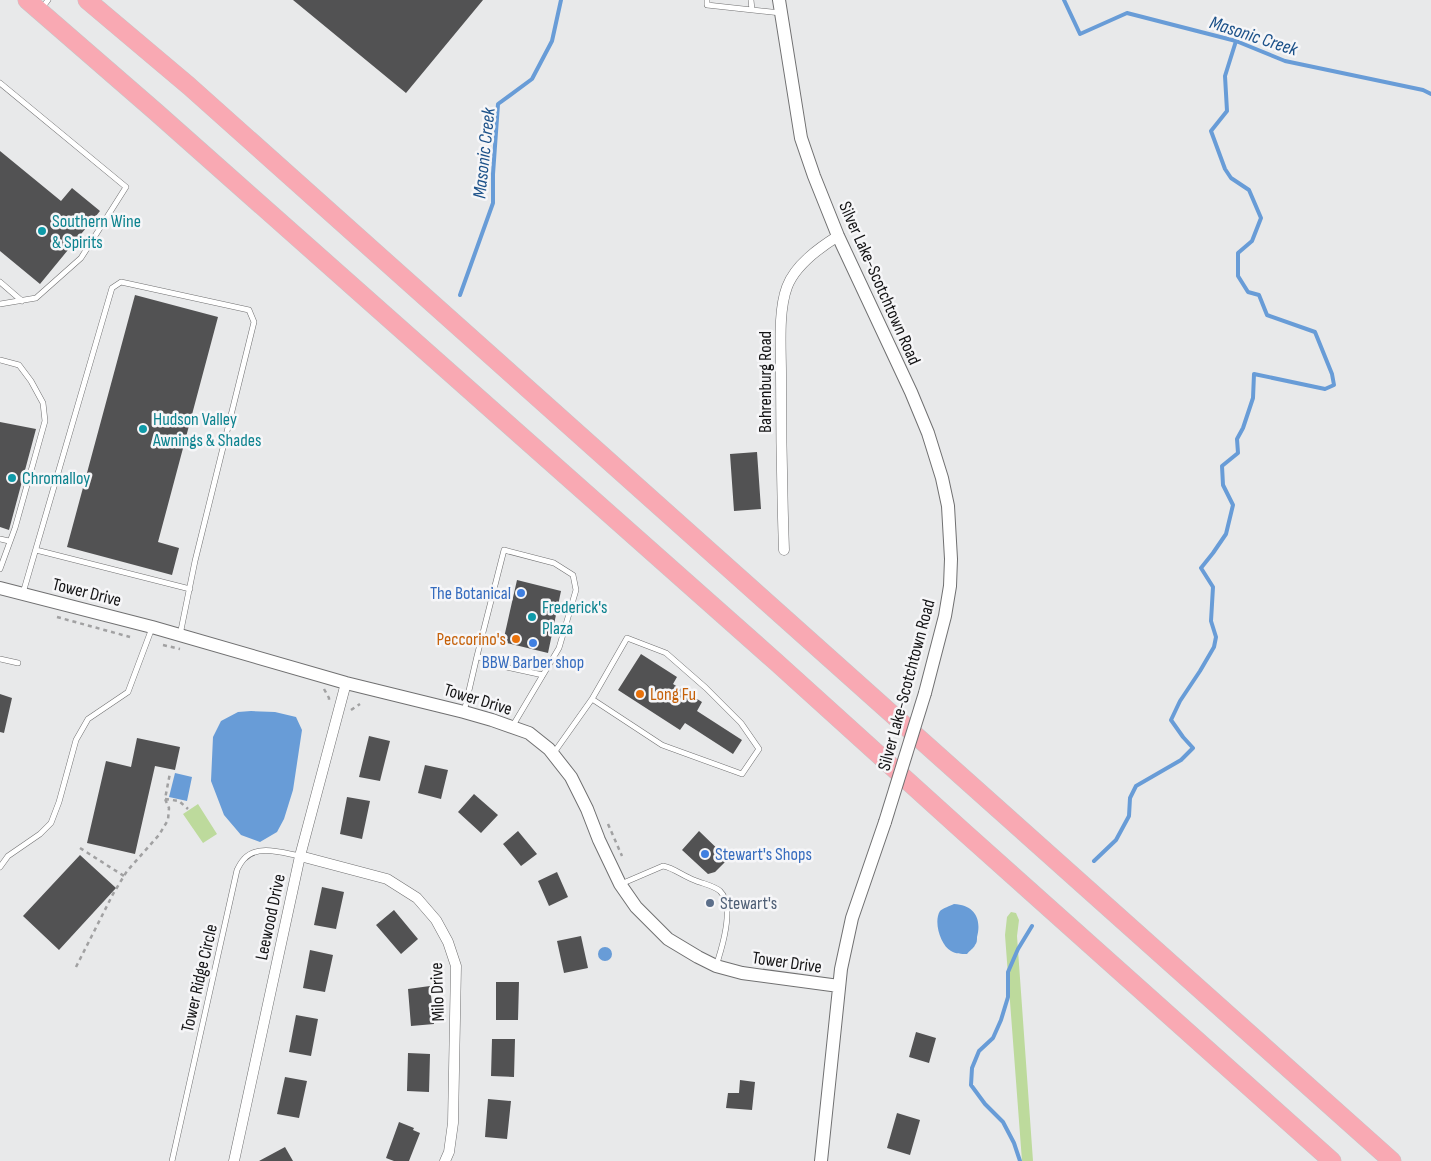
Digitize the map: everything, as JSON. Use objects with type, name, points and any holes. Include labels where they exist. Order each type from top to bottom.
[{"type":"highway","points":[[87,0],[189,86],[1392,1161]]},
{"type":"highway","points":[[38,3],[156,112],[775,661],[1332,1161]]},
{"type":"street","name":"Silver Lake-Scotchtown Road","points":[[780,6],[802,138],[814,176],[838,236],[925,425],[942,478],[948,506],[951,558],[950,586],[945,616],[925,693],[885,822],[852,918],[841,969],[820,1161]]},
{"type":"street","name":"Bahrenburg Road","points":[[784,550],[781,441],[781,333],[783,299],[787,285],[795,273],[817,250],[838,236]]},
{"type":"street","name":"Tower Drive","points":[[0,588],[152,627],[346,683],[464,712],[529,734],[549,749],[571,778],[587,809],[599,840],[620,884],[636,908],[668,939],[716,966],[742,973],[839,986]]},
{"type":"street","name":"Leewood Drive","points":[[234,1161],[300,856],[346,683]]},
{"type":"street","name":"Milo Drive","points":[[300,856],[387,879],[417,898],[436,920],[448,942],[456,966],[453,1123],[449,1152],[445,1161]]},
{"type":"lane","points":[[707,0],[707,5],[752,10],[780,6]]},
{"type":"lane","points":[[751,0],[752,10]]},
{"type":"lane","points":[[0,83],[126,187],[81,258],[36,298],[0,304]]},
{"type":"lane","points":[[0,282],[22,301]]},
{"type":"lane","points":[[23,594],[112,288],[121,282],[249,310],[254,322],[195,561],[180,635]]},
{"type":"lane","points":[[0,360],[19,365],[31,381],[43,403],[46,421],[15,528],[0,569]]},
{"type":"lane","points":[[0,539],[9,541]]},
{"type":"lane","points":[[36,550],[190,589]]},
{"type":"lane","points":[[464,712],[504,550],[554,563],[573,575],[576,590],[559,648],[512,727]]},
{"type":"lane","points":[[0,866],[8,856],[40,834],[51,823],[59,802],[76,740],[88,719],[128,692],[152,627]]},
{"type":"lane","points":[[553,755],[592,699],[627,638],[666,653],[706,688],[741,723],[759,748],[742,774],[662,744],[592,699]]},
{"type":"lane","points":[[478,656],[496,665],[543,674]]},
{"type":"lane","points":[[0,659],[18,663]]},
{"type":"lane","name":"Tower Ridge Circle","points":[[172,1161],[237,870],[244,859],[253,853],[266,850],[300,856]]},
{"type":"lane","points":[[620,884],[663,866],[670,867],[694,880],[719,890],[725,897],[727,916],[722,947],[716,966]]},
{"type":"path","points":[[57,617],[130,637]]},
{"type":"path","points":[[164,645],[182,650]]},
{"type":"path","points":[[321,685],[329,698],[328,708]]},
{"type":"path","points":[[348,713],[360,704]]},
{"type":"path","points":[[76,968],[124,876],[159,835],[168,820],[169,808],[165,799],[170,773]]},
{"type":"path","points":[[165,799],[179,802],[188,809]]},
{"type":"path","points":[[80,848],[124,876]]},
{"type":"green space","points":[[198,804],[217,834],[203,843],[183,814]]},
{"type":"green space","points":[[1011,912],[1016,913],[1019,920],[1017,936],[1033,1161],[1022,1161],[1005,935],[1007,917]]},
{"type":"water","points":[[238,712],[275,712],[296,717],[302,730],[293,790],[284,819],[277,832],[260,842],[241,835],[224,815],[211,781],[213,737],[221,721]]},
{"type":"water","points":[[175,773],[192,777],[187,801],[169,797]]},
{"type":"water","points":[[954,904],[967,907],[977,918],[977,942],[967,954],[957,953],[947,948],[939,933],[937,921],[940,911]]},
{"type":"water","points":[[605,947],[610,949],[612,954],[610,959],[605,961],[600,959],[598,954],[600,949]]},
{"type":"building","points":[[293,0],[483,0],[406,93]]},
{"type":"building","name":"Southern Wine & Spirits","points":[[0,151],[61,201],[72,188],[100,211],[40,284],[0,251]]},
{"type":"building","name":"Hudson Valley Awnings & Shades","points":[[135,295],[218,317],[158,542],[179,548],[172,575],[67,547]]},
{"type":"building","name":"Chromalloy","points":[[0,422],[36,429],[9,530],[0,527]]},
{"type":"building","points":[[757,452],[761,509],[734,511],[730,454]]},
{"type":"building","name":"Frederick's Plaza","points":[[517,580],[561,591],[548,653],[503,642]]},
{"type":"building","points":[[641,654],[677,677],[673,684],[702,702],[697,711],[742,740],[733,754],[685,723],[680,730],[618,690]]},
{"type":"building","points":[[0,694],[12,698],[4,733],[0,732]]},
{"type":"building","points":[[369,736],[390,741],[380,781],[359,777]]},
{"type":"building","points":[[137,738],[180,747],[175,770],[155,766],[135,854],[87,843],[106,761],[131,767]]},
{"type":"building","points":[[425,765],[448,770],[441,799],[418,793]]},
{"type":"building","points":[[474,794],[498,815],[481,833],[458,812]]},
{"type":"building","points":[[347,797],[370,801],[362,839],[340,834]]},
{"type":"building","points":[[518,831],[537,854],[521,866],[503,844]]},
{"type":"building","name":"Stewart's Shops","points":[[699,831],[728,859],[715,872],[708,874],[682,850]]},
{"type":"building","points":[[80,855],[116,888],[59,950],[23,916]]},
{"type":"building","points":[[557,872],[568,897],[549,906],[538,881]]},
{"type":"building","points":[[322,887],[344,892],[336,929],[314,925]]},
{"type":"building","points":[[394,910],[418,939],[401,954],[376,925]]},
{"type":"building","points":[[581,936],[588,968],[564,973],[557,941]]},
{"type":"building","points":[[310,950],[333,955],[325,992],[303,988]]},
{"type":"building","points":[[496,982],[519,982],[518,1020],[496,1020]]},
{"type":"building","points":[[430,986],[434,1024],[411,1026],[408,989]]},
{"type":"building","points":[[296,1015],[318,1019],[311,1056],[289,1052]]},
{"type":"building","points":[[916,1032],[936,1038],[929,1063],[909,1057]]},
{"type":"building","points":[[492,1039],[515,1039],[514,1077],[491,1076]]},
{"type":"building","points":[[408,1053],[430,1054],[429,1092],[407,1091]]},
{"type":"building","points":[[285,1077],[307,1081],[299,1118],[277,1114]]},
{"type":"building","points":[[740,1080],[755,1082],[752,1110],[726,1108],[728,1093],[739,1093]]},
{"type":"building","points":[[488,1099],[511,1101],[507,1139],[485,1137]]},
{"type":"building","points":[[897,1113],[920,1120],[910,1155],[887,1148]]},
{"type":"building","points":[[399,1122],[414,1128],[413,1130],[420,1133],[409,1161],[394,1161],[386,1158]]},
{"type":"building","points":[[285,1147],[293,1161],[259,1161]]},
{"type":"waterway","name":"Masonic Creek","points":[[460,295],[493,203],[498,104],[532,79],[552,41],[561,0]]},
{"type":"waterway","name":"Masonic Creek","points":[[1064,0],[1080,34],[1127,13],[1236,41],[1285,61],[1423,90],[1431,94]]},
{"type":"waterway","points":[[1094,861],[1116,840],[1129,816],[1130,798],[1136,786],[1181,760],[1193,748],[1171,720],[1180,701],[1214,647],[1216,637],[1211,621],[1213,587],[1201,568],[1226,534],[1233,505],[1223,485],[1222,466],[1238,453],[1237,439],[1243,428],[1253,398],[1254,374],[1325,389],[1334,385],[1332,374],[1315,332],[1267,315],[1259,295],[1248,292],[1238,276],[1238,253],[1252,241],[1261,218],[1249,190],[1231,178],[1225,169],[1211,131],[1227,111],[1225,76],[1236,41]]},
{"type":"waterway","points":[[1020,1161],[1014,1143],[1003,1122],[985,1104],[971,1085],[972,1068],[979,1051],[993,1038],[1001,1020],[1008,997],[1008,972],[1018,949],[1032,926]]},
{"type":"place","name":"Southern Wine & Spirits","points":[[42,231]]},
{"type":"place","name":"Hudson Valley Awnings & Shades","points":[[143,429]]},
{"type":"place","name":"Chromalloy","points":[[12,478]]},
{"type":"place","name":"The Botanical","points":[[521,593]]},
{"type":"place","name":"Frederick's Plaza","points":[[532,617]]},
{"type":"place","name":"Peccorino's","points":[[516,639]]},
{"type":"place","name":"BBW Barber shop","points":[[533,643]]},
{"type":"place","name":"Long Fu","points":[[640,694]]},
{"type":"place","name":"Stewart's Shops","points":[[705,854]]},
{"type":"place","name":"Stewart's","points":[[710,903]]}]
